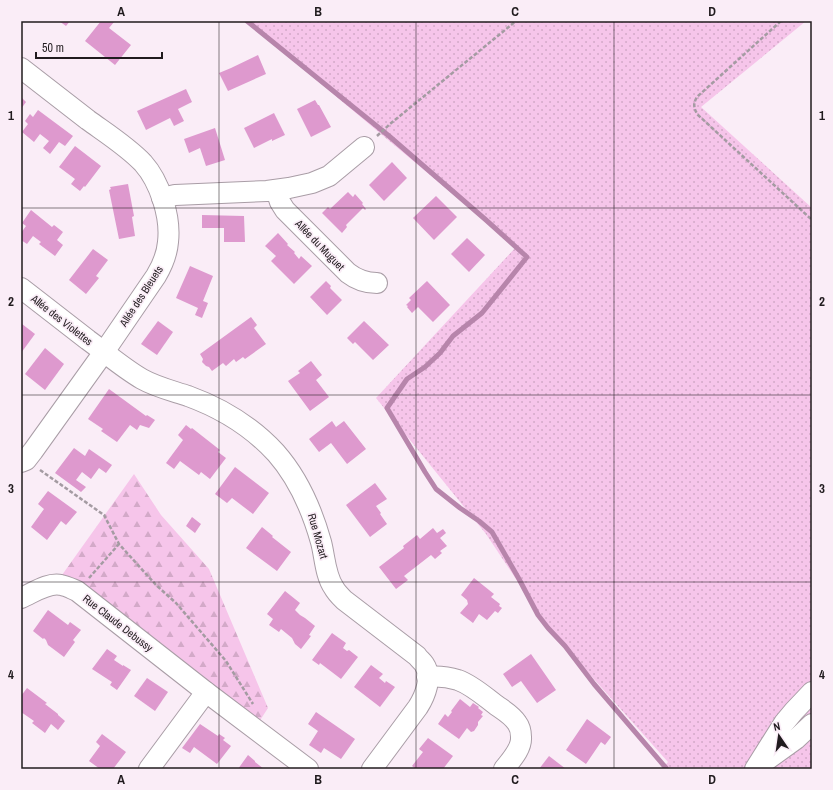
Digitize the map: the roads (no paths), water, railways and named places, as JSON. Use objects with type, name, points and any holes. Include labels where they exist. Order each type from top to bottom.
[{"type":"street","name":"Allée des Bleuets","points":[[21,68],[138,159],[151,173],[162,198],[169,235],[162,264],[156,276],[104,352],[23,461]]},
{"type":"street","points":[[162,198],[175,195],[276,190],[312,183],[329,176],[369,143]]},
{"type":"street","name":"Allée du Muguet","points":[[276,190],[280,202],[285,210],[348,273],[357,280],[377,283]]},
{"type":"street","name":"Allée des Violettes","points":[[21,288],[104,352]]},
{"type":"street","name":"Rue Mozart","points":[[104,352],[148,382],[217,408],[248,428],[269,446],[285,464],[304,496],[312,514],[329,578],[335,590],[344,600],[417,656],[426,668],[427,677]]},
{"type":"street","name":"Rue Claude Debussy","points":[[21,598],[53,585],[62,585],[76,592],[308,769]]},
{"type":"street","points":[[372,769],[420,702],[425,693],[427,677],[444,677],[466,684],[507,713],[517,723],[521,730],[521,742],[518,750],[504,769]]},
{"type":"street","points":[[150,769],[206,692]]},
{"type":"street","points":[[756,769],[784,723],[812,692]]},
{"type":"street","points":[[756,769],[796,739],[812,724]]},
{"type":"waterway","points":[[247,21],[389,136],[527,257],[482,313],[453,336],[440,353],[425,367],[407,379],[387,408],[436,489],[492,532],[538,615],[565,646],[594,684],[666,768],[665,769]]}]
